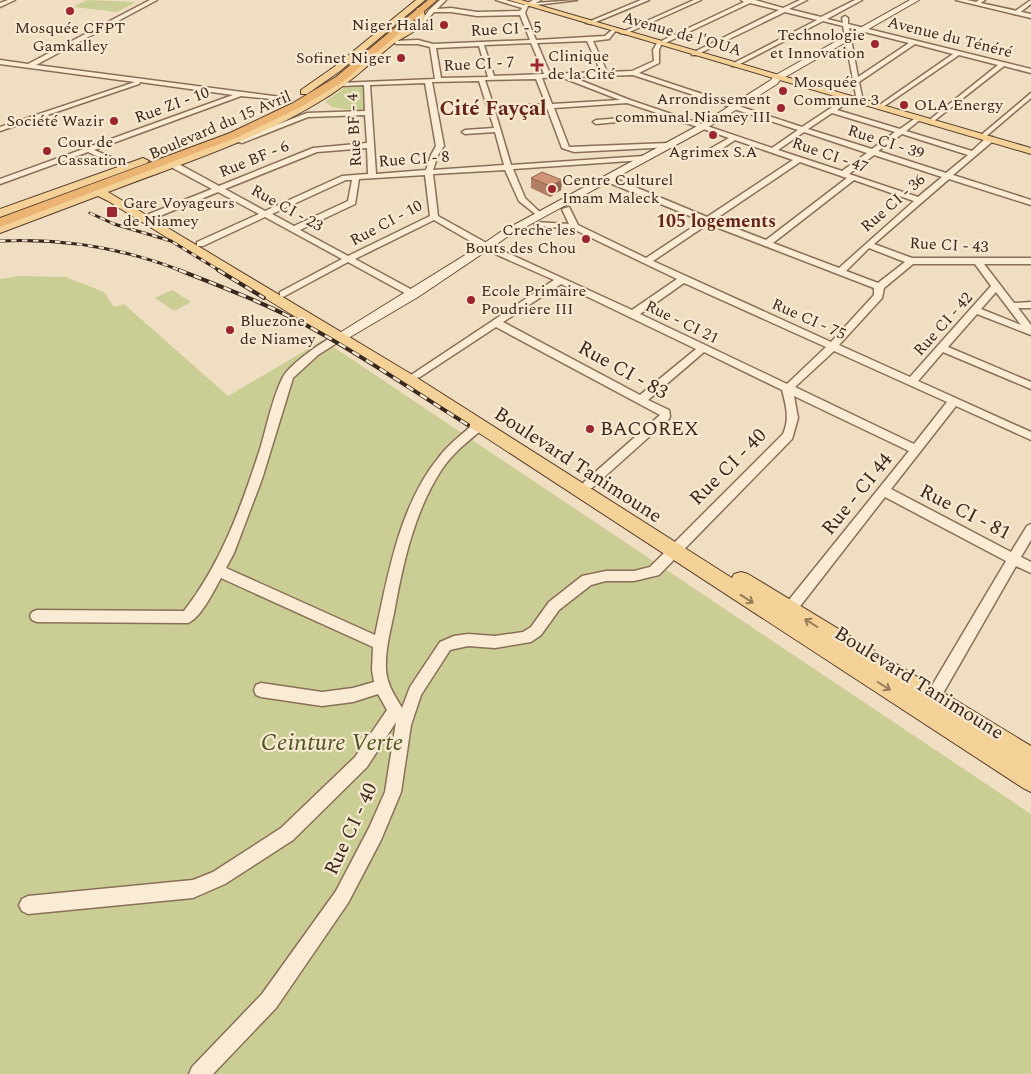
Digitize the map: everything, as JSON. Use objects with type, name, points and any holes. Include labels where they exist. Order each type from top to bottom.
[{"type":"highway","name":"Boulevard du 15 Avril","points":[[0,218],[222,135],[294,102],[329,81],[427,0]]},
{"type":"highway","name":"Boulevard du 15 Avril","points":[[0,223],[234,135],[297,105],[340,79],[420,5],[433,0]]},
{"type":"main road","name":"Avenue de l'OUA","points":[[513,0],[527,7],[546,10],[779,80]]},
{"type":"main road","points":[[867,30],[915,0]]},
{"type":"main road","points":[[344,335],[487,247],[704,126],[734,106],[847,41],[924,0]]},
{"type":"main road","points":[[420,5],[422,22]]},
{"type":"main road","name":"Boulevard du 15 Avril","points":[[0,214],[242,123],[289,100],[330,75],[420,5]]},
{"type":"main road","name":"Boulevard du 15 Avril","points":[[0,229],[77,200],[116,194],[174,165],[246,135],[308,104],[341,84],[402,32],[422,22]]},
{"type":"main road","points":[[779,80],[849,98],[1031,151]]},
{"type":"main road","points":[[538,219],[566,209],[580,200],[590,190]]},
{"type":"main road","name":"Boulevard Tanimoune","points":[[116,194],[283,294],[480,426],[928,705],[1031,759]]},
{"type":"main road","name":"Boulevard Tanimoune","points":[[116,194],[344,335],[416,375],[588,485],[676,547],[789,610],[928,705],[1031,780]]},
{"type":"street","points":[[0,5],[12,0]]},
{"type":"street","points":[[29,66],[154,0]]},
{"type":"street","points":[[422,22],[443,0]]},
{"type":"street","points":[[498,0],[527,7]]},
{"type":"street","points":[[431,11],[451,10],[477,14],[574,0]]},
{"type":"street","points":[[589,23],[646,0]]},
{"type":"street","name":"Rue CI - 5","points":[[396,42],[411,41],[433,46],[608,38],[698,0]]},
{"type":"street","points":[[659,44],[749,0]]},
{"type":"street","name":"Avenue du Ténéré","points":[[749,0],[1031,71]]},
{"type":"street","points":[[694,54],[804,0]]},
{"type":"street","points":[[842,0],[847,41],[860,102]]},
{"type":"street","points":[[734,65],[859,0]]},
{"type":"street","points":[[959,0],[1031,14]]},
{"type":"street","points":[[971,0],[981,1],[1018,12]]},
{"type":"street","points":[[1018,12],[1031,2]]},
{"type":"street","points":[[527,7],[534,41],[547,75]]},
{"type":"street","points":[[589,39],[605,74]]},
{"type":"street","points":[[855,82],[914,42]]},
{"type":"street","points":[[480,44],[491,77]]},
{"type":"street","name":"Rue CI - 7","points":[[341,84],[633,73],[657,62],[656,50],[659,44]]},
{"type":"street","points":[[433,46],[438,80]]},
{"type":"street","points":[[880,107],[958,53]]},
{"type":"street","points":[[0,62],[289,100]]},
{"type":"street","points":[[930,122],[1003,64]]},
{"type":"street","name":"Rue CI - 39","points":[[633,73],[1031,203]]},
{"type":"street","points":[[354,74],[395,82]]},
{"type":"street","name":"Rue CI - 47","points":[[561,75],[673,117],[919,200]]},
{"type":"street","points":[[538,76],[566,148],[570,150],[669,145]]},
{"type":"street","points":[[481,78],[492,109],[508,167],[522,199],[538,219]]},
{"type":"street","name":"Rue CI - 10","points":[[283,294],[348,259],[434,217],[428,172],[432,158],[440,146],[428,80]]},
{"type":"street","points":[[0,128],[142,82]]},
{"type":"street","name":"Rue BF - 4","points":[[367,83],[367,113],[371,144],[372,176]]},
{"type":"street","name":"Rue ZI - 10","points":[[0,182],[240,94]]},
{"type":"street","name":"Rue CI - 36","points":[[840,272],[868,245],[973,154],[986,138],[1031,95]]},
{"type":"street","points":[[773,150],[849,98]]},
{"type":"street","points":[[492,109],[628,101]]},
{"type":"street","points":[[308,104],[347,112],[367,113]]},
{"type":"street","points":[[831,110],[973,154]]},
{"type":"street","points":[[174,165],[300,117],[318,114],[367,113]]},
{"type":"street","points":[[596,122],[673,117]]},
{"type":"street","points":[[843,174],[919,118]]},
{"type":"street","points":[[465,132],[498,130]]},
{"type":"street","points":[[711,152],[735,137]]},
{"type":"street","name":"Rue BF - 6","points":[[152,216],[316,150],[371,144]]},
{"type":"street","points":[[88,150],[127,167]]},
{"type":"street","name":"Rue CI - 8","points":[[200,244],[341,179],[644,158]]},
{"type":"street","points":[[646,262],[709,222],[799,159]]},
{"type":"street","name":"Rue CI - 23","points":[[174,165],[413,294]]},
{"type":"street","name":"Rue BF - 4","points":[[293,230],[352,202],[356,177]]},
{"type":"street","points":[[766,244],[852,178]]},
{"type":"street","points":[[608,179],[709,222],[879,287]]},
{"type":"street","points":[[566,209],[575,227]]},
{"type":"street","name":"Rue - CI 21","points":[[434,217],[487,247],[561,280],[702,349],[917,450]]},
{"type":"street","name":"Rue CI - 75","points":[[538,219],[575,227],[683,279],[1031,436]]},
{"type":"street","name":"Rue CI - 43","points":[[868,245],[911,261],[1031,261]]},
{"type":"street","points":[[879,287],[911,261]]},
{"type":"street","points":[[978,262],[1031,332]]},
{"type":"street","points":[[633,314],[683,279]]},
{"type":"street","points":[[416,375],[561,280]]},
{"type":"street","name":"Rue CI - 42","points":[[912,382],[996,286]]},
{"type":"street","points":[[787,389],[833,346],[879,296],[879,287]]},
{"type":"street","points":[[1011,306],[1031,305]]},
{"type":"street","points":[[976,310],[1031,332]]},
{"type":"street","name":"Rue CI - 83","points":[[497,323],[665,412],[665,416],[588,485]]},
{"type":"street","points":[[37,616],[188,617],[219,571],[254,486],[288,377],[314,354],[344,335]]},
{"type":"street","points":[[942,348],[1031,386]]},
{"type":"street","points":[[641,400],[702,349]]},
{"type":"street","name":"Rue CI - 40","points":[[199,1074],[268,1001],[342,897],[375,834],[393,792],[403,725],[415,692],[445,646],[454,642],[468,640],[495,642],[526,638],[536,630],[554,606],[587,580],[606,576],[634,576],[654,571],[788,436],[793,426],[794,415],[787,389]]},
{"type":"street","name":"Rue - CI 44","points":[[789,610],[954,401]]},
{"type":"street","points":[[403,725],[382,686],[379,661],[392,586],[413,516],[438,465],[460,442],[480,426]]},
{"type":"street","name":"Rue CI - 81","points":[[882,490],[1031,568]]},
{"type":"street","points":[[928,705],[1031,529]]},
{"type":"street","points":[[219,571],[381,644]]},
{"type":"street","points":[[261,690],[299,697],[330,699],[353,695],[382,686]]},
{"type":"street","points":[[28,905],[193,888],[207,884],[268,848],[287,834],[362,762],[395,710]]},
{"type":"green space","points":[[87,0],[136,2],[117,12],[73,7]]},
{"type":"green space","points":[[348,85],[364,85],[365,111],[332,107],[325,102]]},
{"type":"green space","name":"Ceinture Verte","points":[[18,276],[66,277],[104,292],[114,307],[124,304],[228,396],[323,340],[1031,814],[1031,1074],[0,1074],[0,279]]},
{"type":"green space","points":[[172,290],[191,302],[174,311],[155,298]]},
{"type":"building","points":[[542,172],[562,180],[550,186],[531,178]]},
{"type":"railway","points":[[90,213],[114,224],[171,241],[220,271]]},
{"type":"railway","points":[[0,241],[47,241],[92,246],[138,256],[182,271]]},
{"type":"railway","points":[[179,270],[256,301],[302,323],[365,359],[468,425]]},
{"type":"railway","points":[[218,270],[264,298]]},
{"type":"place","name":"Mosquée CFPT Gamkalley","points":[[70,11]]},
{"type":"place","name":"Niger Halal","points":[[444,25]]},
{"type":"place","name":"Technologie et Innovation","points":[[875,44]]},
{"type":"place","name":"Sofinet Niger","points":[[401,58]]},
{"type":"place","name":"Clinique de la Cité","points":[[537,65]]},
{"type":"place","name":"Mosquée Commune 3","points":[[783,91]]},
{"type":"place","name":"OLA Energy","points":[[904,105]]},
{"type":"place","name":"Arrondissement communal Niamey III","points":[[781,108]]},
{"type":"place","name":"Société Wazir","points":[[114,121]]},
{"type":"place","name":"Agrimex S.A","points":[[713,135]]},
{"type":"place","name":"Cour de Cassation","points":[[47,151]]},
{"type":"place","name":"Centre Culturel Imam Maleck","points":[[552,189]]},
{"type":"place","name":"Gare Voyageurs de Niamey","points":[[112,212]]},
{"type":"place","name":"Creche les Bouts des Chou","points":[[586,239]]},
{"type":"place","name":"Ecole Primaire Poudriere III","points":[[471,300]]},
{"type":"place","name":"Bluezone de Niamey","points":[[230,330]]},
{"type":"place","name":"BACOREX","points":[[590,429]]},
{"type":"district","name":"Cité Fayçal","points":[[493,109]]},
{"type":"district","name":"105 logements","points":[[716,221]]}]
